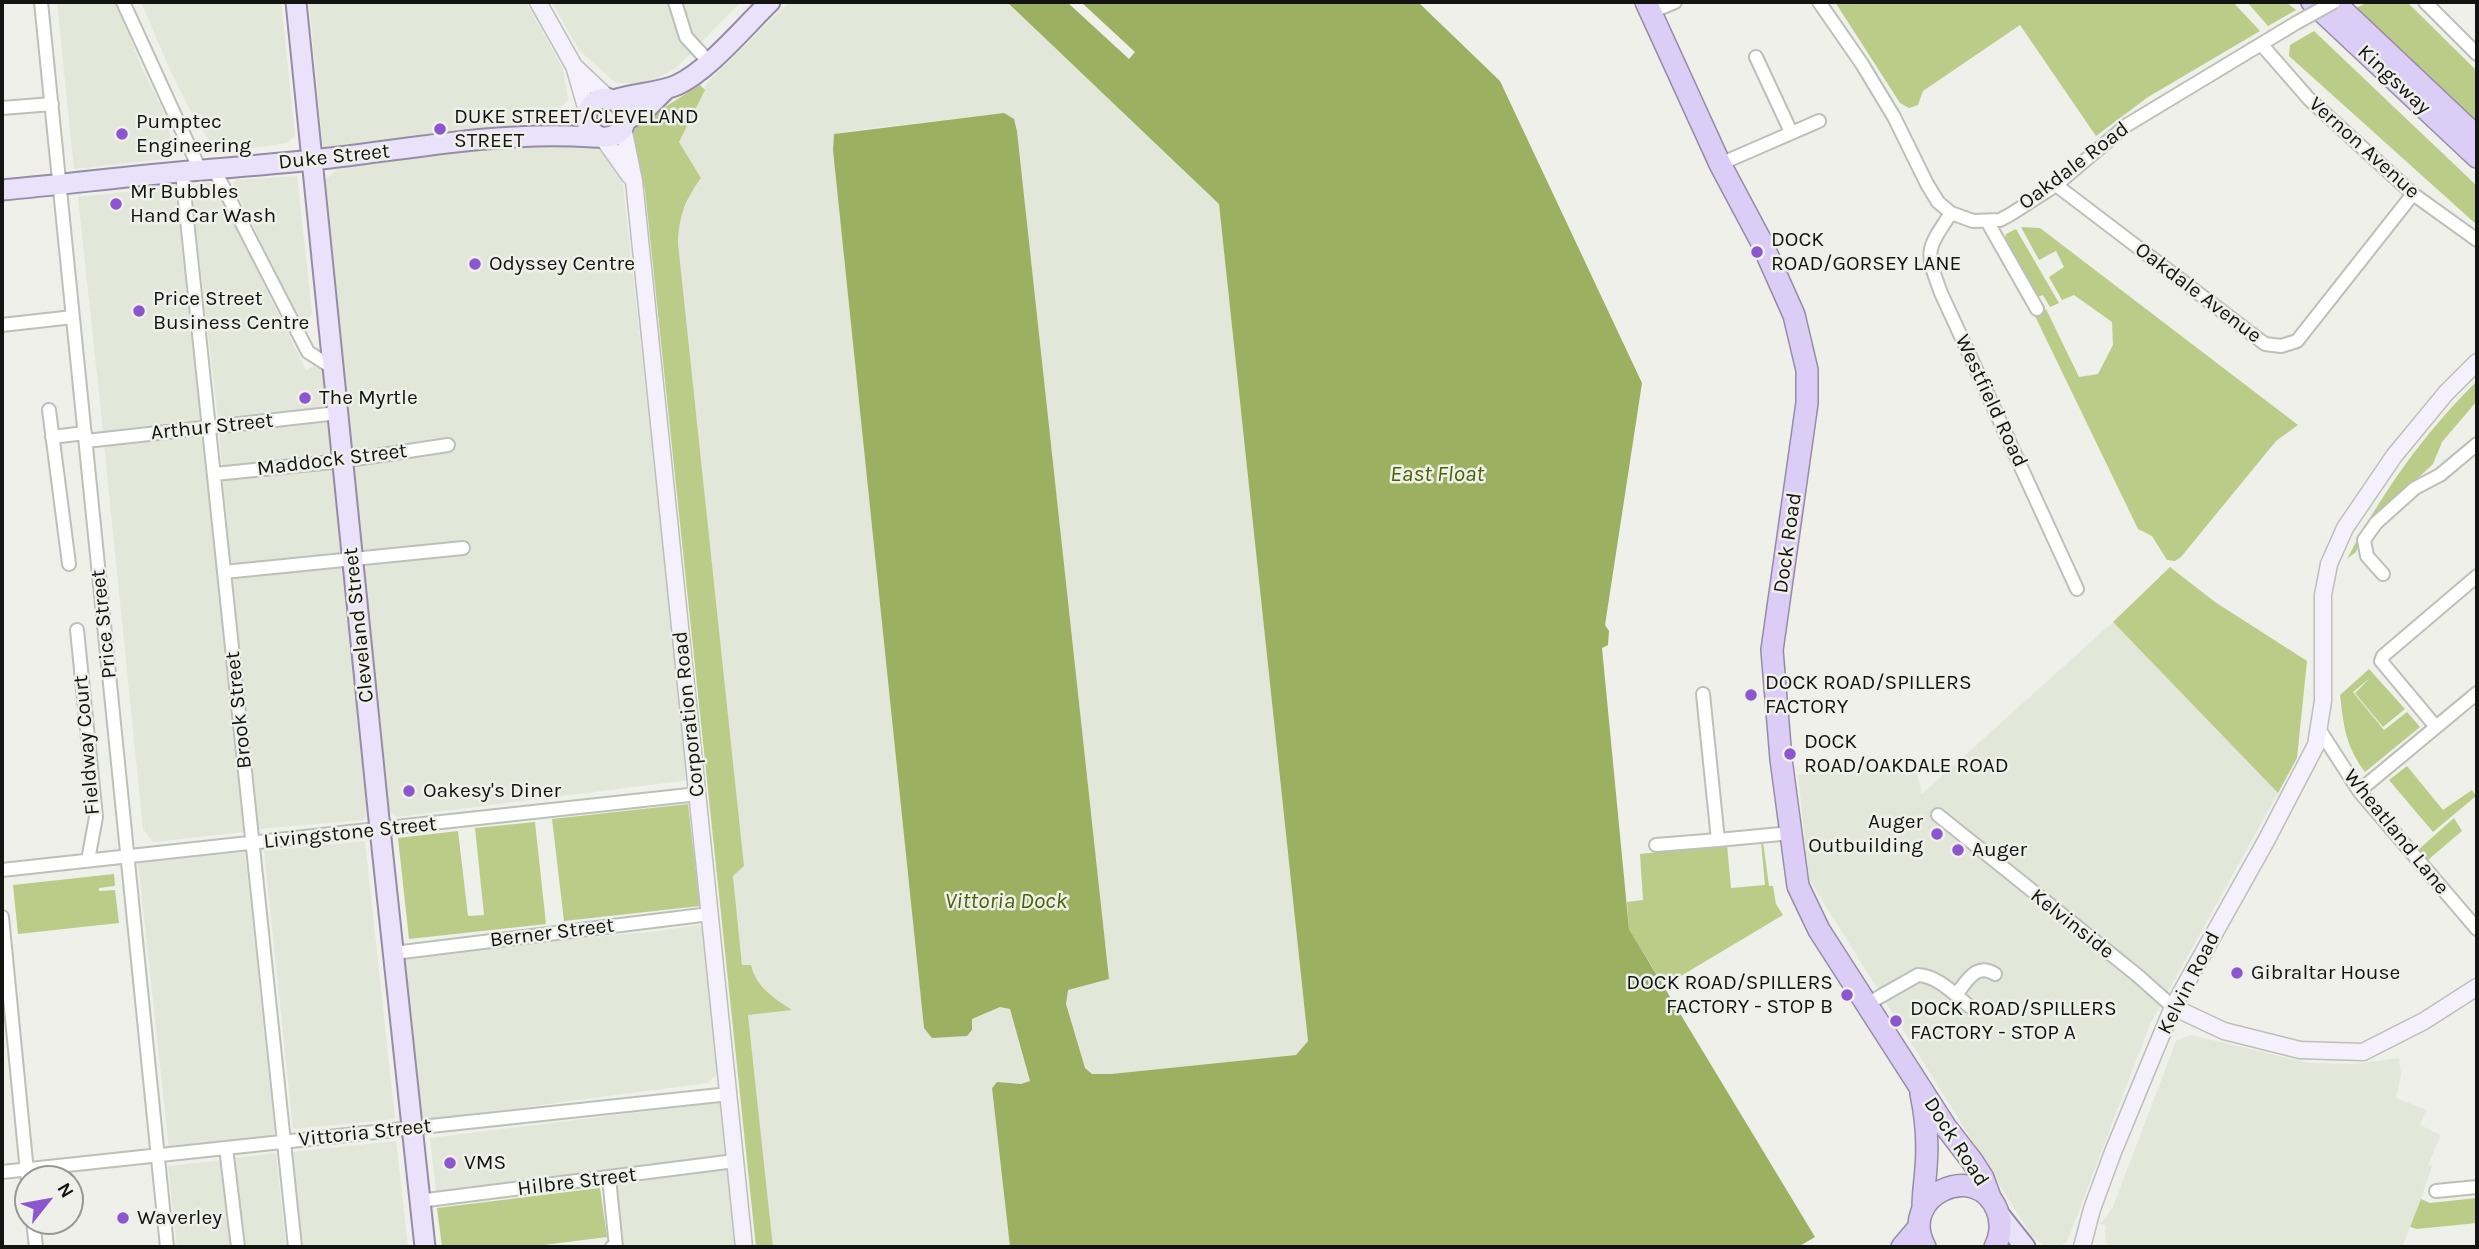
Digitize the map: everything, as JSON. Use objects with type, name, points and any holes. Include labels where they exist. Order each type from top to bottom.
[{"type":"highway","name":"Kingsway","points":[[2312,2],[2477,157]]},
{"type":"highway","name":"Kingsway","points":[[2334,2],[2477,137]]},
{"type":"highway","name":"Dock Road","points":[[1648,7],[1720,164],[1761,241],[1794,315],[1807,370],[1807,403],[1772,650],[1798,886],[1819,930],[1945,1126],[1983,1178],[1995,1206]]},
{"type":"highway","name":"Dock Road","points":[[1919,1085],[1924,1111],[1926,1167],[1923,1227]]},
{"type":"highway","points":[[1902,1247],[1923,1227],[1934,1195],[1952,1186],[1963,1186],[1978,1189],[1995,1206],[2001,1228],[1995,1247]]},
{"type":"main road","name":"Cleveland Street","points":[[296,2],[425,1247]]},
{"type":"main road","points":[[538,2],[575,66],[588,128],[600,137],[616,135],[624,124],[648,107],[666,89]]},
{"type":"main road","points":[[587,113],[596,100],[666,89],[680,84],[709,62],[770,2]]},
{"type":"main road","points":[[575,66],[623,109],[624,124]]},
{"type":"main road","name":"Duke Street","points":[[540,135],[587,113]]},
{"type":"main road","name":"Corporation Road","points":[[624,124],[634,181],[744,1247]]},
{"type":"main road","name":"Duke Street","points":[[2,190],[540,135],[600,137]]},
{"type":"main road","name":"Corporation Road","points":[[600,137],[634,181]]},
{"type":"main road","points":[[2319,729],[2323,701],[2323,595],[2334,552],[2345,527],[2394,456],[2446,393],[2477,362]]},
{"type":"main road","name":"Kelvin Road","points":[[2082,1247],[2092,1209],[2113,1152],[2174,1007],[2288,800],[2316,745],[2319,729]]},
{"type":"main road","points":[[2174,1007],[2224,1031],[2300,1050],[2363,1052],[2424,1021],[2477,987]]},
{"type":"main road","points":[[1995,1206],[2025,1247]]},
{"type":"main road","points":[[2089,1226],[2096,1247]]},
{"type":"street","name":"Price Street","points":[[41,2],[167,1247]]},
{"type":"street","points":[[123,2],[199,170],[307,352],[333,368]]},
{"type":"street","points":[[675,2],[686,37],[709,62]]},
{"type":"street","points":[[1648,7],[1675,2]]},
{"type":"street","points":[[1819,2],[1862,64],[1894,117],[1938,202],[1962,218],[1987,221],[2037,309]]},
{"type":"street","name":"Oakdale Road","points":[[1987,221],[2000,220],[2011,214],[2056,185],[2127,125],[2334,2]]},
{"type":"street","points":[[2425,2],[2477,54]]},
{"type":"street","name":"Vernon Avenue","points":[[2261,44],[2309,99],[2413,194],[2477,240]]},
{"type":"street","points":[[1756,57],[1791,132]]},
{"type":"street","points":[[2,108],[52,104]]},
{"type":"street","points":[[1720,164],[1819,121]]},
{"type":"street","name":"Brook Street","points":[[199,170],[210,427],[295,1247]]},
{"type":"street","name":"Oakdale Avenue","points":[[2056,185],[2265,344],[2281,346],[2297,341],[2413,194]]},
{"type":"street","name":"Westfield Road","points":[[1951,213],[1930,249],[1929,261],[1941,293],[2077,589]]},
{"type":"street","points":[[2,325],[73,317]]},
{"type":"street","points":[[49,410],[69,564]]},
{"type":"street","name":"Arthur Street","points":[[86,437],[338,413]]},
{"type":"street","points":[[52,437],[86,437]]},
{"type":"street","points":[[2383,574],[2367,555],[2364,540],[2376,523],[2415,488],[2441,475],[2477,444]]},
{"type":"street","name":"Maddock Street","points":[[215,474],[342,461],[449,445]]},
{"type":"street","points":[[224,572],[463,548]]},
{"type":"street","points":[[2436,727],[2381,661],[2383,656],[2477,576]]},
{"type":"street","name":"Fieldway Court","points":[[77,630],[96,817],[88,860]]},
{"type":"street","points":[[2359,792],[2477,692]]},
{"type":"street","points":[[1703,694],[1718,840]]},
{"type":"street","name":"Wheatland Lane","points":[[2319,729],[2359,792],[2477,929]]},
{"type":"street","name":"Livingstone Street","points":[[2,870],[698,794]]},
{"type":"street","name":"Kelvinside","points":[[1938,815],[2174,1007]]},
{"type":"street","points":[[1656,845],[1791,833]]},
{"type":"street","name":"Berner Street","points":[[394,953],[710,914]]},
{"type":"street","points":[[2,917],[26,1165]]},
{"type":"street","points":[[1956,995],[1976,971],[1982,968],[1995,974]]},
{"type":"street","points":[[1867,1004],[1918,975],[1927,976],[1969,1006]]},
{"type":"street","name":"Vittoria Street","points":[[84,1167],[158,1155],[729,1094]]},
{"type":"street","points":[[226,1148],[238,1247]]},
{"type":"street","name":"Hilbre Street","points":[[419,1201],[735,1161]]},
{"type":"street","points":[[609,1178],[616,1247],[612,1247]]},
{"type":"street","points":[[2435,1191],[2477,1187]]},
{"type":"shaded area","points":[[57,2],[116,2],[141,66],[168,121],[173,158],[74,169]]},
{"type":"shaded area","points":[[141,2],[281,2],[295,135],[287,143],[216,153],[171,72]]},
{"type":"shaded area","points":[[309,2],[526,2],[563,69],[568,100],[547,121],[323,149]]},
{"type":"shaded area","points":[[552,2],[741,2],[675,69],[648,83],[616,83],[579,50]]},
{"type":"shaded area","points":[[789,2],[1007,2],[1219,203],[1308,1041],[1296,1055],[1092,1074],[1085,1068],[1081,1058],[1065,1004],[1068,990],[1109,978],[1017,131],[1013,119],[1004,113],[834,135],[924,1028],[972,1030],[972,1019],[1000,1007],[1010,1009],[1030,1082],[997,1082],[992,1088],[1010,1247],[773,1247],[748,1014],[791,1010],[771,996],[754,977],[751,965],[742,965],[733,875],[744,866],[678,243],[679,222],[691,192],[701,178],[679,142],[707,83]]},
{"type":"shaded area","points":[[1835,2],[2233,2],[2260,31],[2148,97],[2096,136],[2020,25],[1923,91],[1918,105],[1909,108],[1900,103]]},
{"type":"shaded area","points":[[2247,2],[2286,2],[2296,10],[2268,26]]},
{"type":"shaded area","points":[[2368,2],[2407,2],[2477,71],[2477,123],[2354,9]]},
{"type":"shaded area","points":[[2314,31],[2477,186],[2477,225],[2289,56],[2290,45]]},
{"type":"shaded area","points":[[700,85],[705,90],[679,142],[701,178],[684,209],[678,243],[744,866],[733,876],[742,965],[751,965],[761,986],[792,1010],[748,1015],[773,1247],[756,1247],[645,190],[633,136],[636,125]]},
{"type":"shaded area","points":[[572,139],[593,143],[604,150],[622,177],[689,780],[396,817],[387,809],[323,182],[340,167]]},
{"type":"shaded area","points":[[297,176],[312,312],[311,316],[304,320],[297,316],[233,184],[236,180]]},
{"type":"shaded area","points":[[213,182],[306,370],[315,365],[324,368],[330,408],[218,420],[191,186]]},
{"type":"shaded area","name":"Price Street Business Centre","points":[[175,187],[201,421],[103,431],[78,197]]},
{"type":"shaded area","points":[[2021,227],[2040,228],[2298,425],[2276,441],[2175,561],[2167,560],[2152,536],[2138,529],[2034,314],[2046,309],[2079,377],[2098,374],[2113,345],[2112,322],[2074,295],[2062,300],[2049,277],[2064,267],[2056,251],[2039,260]]},
{"type":"shaded area","points":[[2016,229],[2059,303],[2050,307],[2043,295],[2037,297],[2005,239],[2006,234]]},
{"type":"shaded area","points":[[2477,381],[2477,401],[2442,442],[2433,464],[2376,517],[2361,538],[2356,552],[2347,559],[2374,511],[2421,443]]},
{"type":"shaded area","points":[[325,420],[330,424],[334,450],[331,455],[222,467],[219,432]]},
{"type":"shaded area","points":[[202,434],[245,832],[153,842],[143,829],[104,444]]},
{"type":"shaded area","points":[[329,466],[336,471],[343,553],[231,566],[223,479]]},
{"type":"shaded area","points":[[337,565],[347,571],[372,810],[363,820],[258,829],[232,580],[238,576]]},
{"type":"shaded area","points":[[2170,567],[2215,602],[2307,661],[2297,758],[2278,793],[2113,622]]},
{"type":"shaded area","points":[[2113,622],[2278,793],[2150,1024],[2067,1242],[2059,1247],[2045,1247],[2031,1235],[1809,879],[1798,775],[1910,768],[1917,773],[1922,794]]},
{"type":"shaded area","points":[[2369,669],[2405,709],[2383,727],[2355,693],[2370,678],[2353,692],[2384,730],[2407,712],[2420,727],[2365,772],[2349,744],[2340,695]]},
{"type":"shaded area","points":[[2407,766],[2443,810],[2472,790],[2476,796],[2433,832],[2389,780]]},
{"type":"shaded area","points":[[688,804],[700,906],[564,921],[552,819]]},
{"type":"shaded area","points":[[2454,818],[2462,831],[2428,860],[2418,850]]},
{"type":"shaded area","points":[[535,822],[546,924],[409,939],[398,838],[458,831],[468,916],[484,915],[475,828]]},
{"type":"shaded area","points":[[365,841],[395,1119],[293,1129],[264,851]]},
{"type":"shaded area","points":[[1761,842],[1769,886],[1773,886],[1776,904],[1783,915],[1664,986],[1629,929],[1627,902],[1643,900],[1640,854],[1727,845],[1731,888],[1765,885]]},
{"type":"shaded area","points":[[245,852],[275,1136],[169,1148],[138,863]]},
{"type":"shaded area","points":[[114,874],[115,886],[99,888],[99,891],[115,890],[119,923],[18,934],[13,885]]},
{"type":"shaded area","points":[[699,925],[704,929],[718,1073],[708,1083],[418,1121],[402,961],[409,955]]},
{"type":"shaded area","points":[[2191,1035],[2309,1063],[2355,1064],[2399,1058],[2401,1075],[2396,1098],[2426,1110],[2420,1125],[2441,1135],[2428,1165],[2432,1166],[2402,1247],[2108,1247],[2106,1225],[2100,1224],[2113,1207],[2176,1041]]},
{"type":"shaded area","points":[[722,1102],[729,1156],[436,1193],[430,1138]]},
{"type":"shaded area","points":[[396,1141],[408,1247],[302,1247],[292,1152]]},
{"type":"shaded area","points":[[276,1153],[286,1247],[245,1247],[235,1158]]},
{"type":"shaded area","points":[[225,1160],[235,1247],[177,1247],[168,1166]]},
{"type":"shaded area","points":[[729,1169],[736,1247],[623,1247],[617,1183]]},
{"type":"shaded area","points":[[600,1188],[607,1237],[528,1247],[442,1247],[437,1208]]},
{"type":"shaded area","points":[[2477,1198],[2477,1223],[2417,1229],[2410,1227],[2421,1199],[2430,1203]]},
{"type":"water","name":"East Float","points":[[1007,2],[1418,2],[1500,81],[1642,383],[1605,625],[1609,631],[1608,645],[1602,648],[1629,929],[1815,1237],[1798,1247],[1010,1247],[992,1088],[997,1082],[1021,1084],[1030,1081],[1010,1009],[1000,1007],[972,1019],[972,1030],[967,1036],[932,1038],[924,1028],[833,150],[834,134],[1004,113],[1014,119],[1109,979],[1068,990],[1066,1004],[1085,1068],[1092,1074],[1111,1074],[1296,1055],[1308,1041],[1219,204]]},
{"type":"pier","points":[[1067,2],[1081,2],[1135,52],[1129,59]]},
{"type":"place","name":"DUKE STREET/CLEVELAND STREET","points":[[440,129]]},
{"type":"place","name":"Pumptec Engineering","points":[[122,134]]},
{"type":"place","name":"Mr Bubbles Hand Car Wash","points":[[116,204]]},
{"type":"place","name":"DOCK ROAD/GORSEY LANE","points":[[1757,252]]},
{"type":"place","name":"Odyssey Centre","points":[[475,264]]},
{"type":"place","name":"Price Street Business Centre","points":[[139,311]]},
{"type":"place","name":"The Myrtle","points":[[305,398]]},
{"type":"place","name":"DOCK ROAD/SPILLERS FACTORY","points":[[1751,695]]},
{"type":"place","name":"DOCK ROAD/OAKDALE ROAD","points":[[1790,754]]},
{"type":"place","name":"Oakesy's Diner","points":[[409,791]]},
{"type":"place","name":"Auger Outbuilding","points":[[1937,834]]},
{"type":"place","name":"Auger","points":[[1958,850]]},
{"type":"place","name":"Gibraltar House","points":[[2237,973]]},
{"type":"place","name":"DOCK ROAD/SPILLERS FACTORY - STOP B","points":[[1847,995]]},
{"type":"place","name":"DOCK ROAD/SPILLERS FACTORY - STOP A","points":[[1896,1021]]},
{"type":"place","name":"VMS","points":[[450,1163]]},
{"type":"place","name":"Waverley","points":[[123,1218]]},
{"type":"water label","name":"Vittoria Dock","points":[[1006,901]]}]
